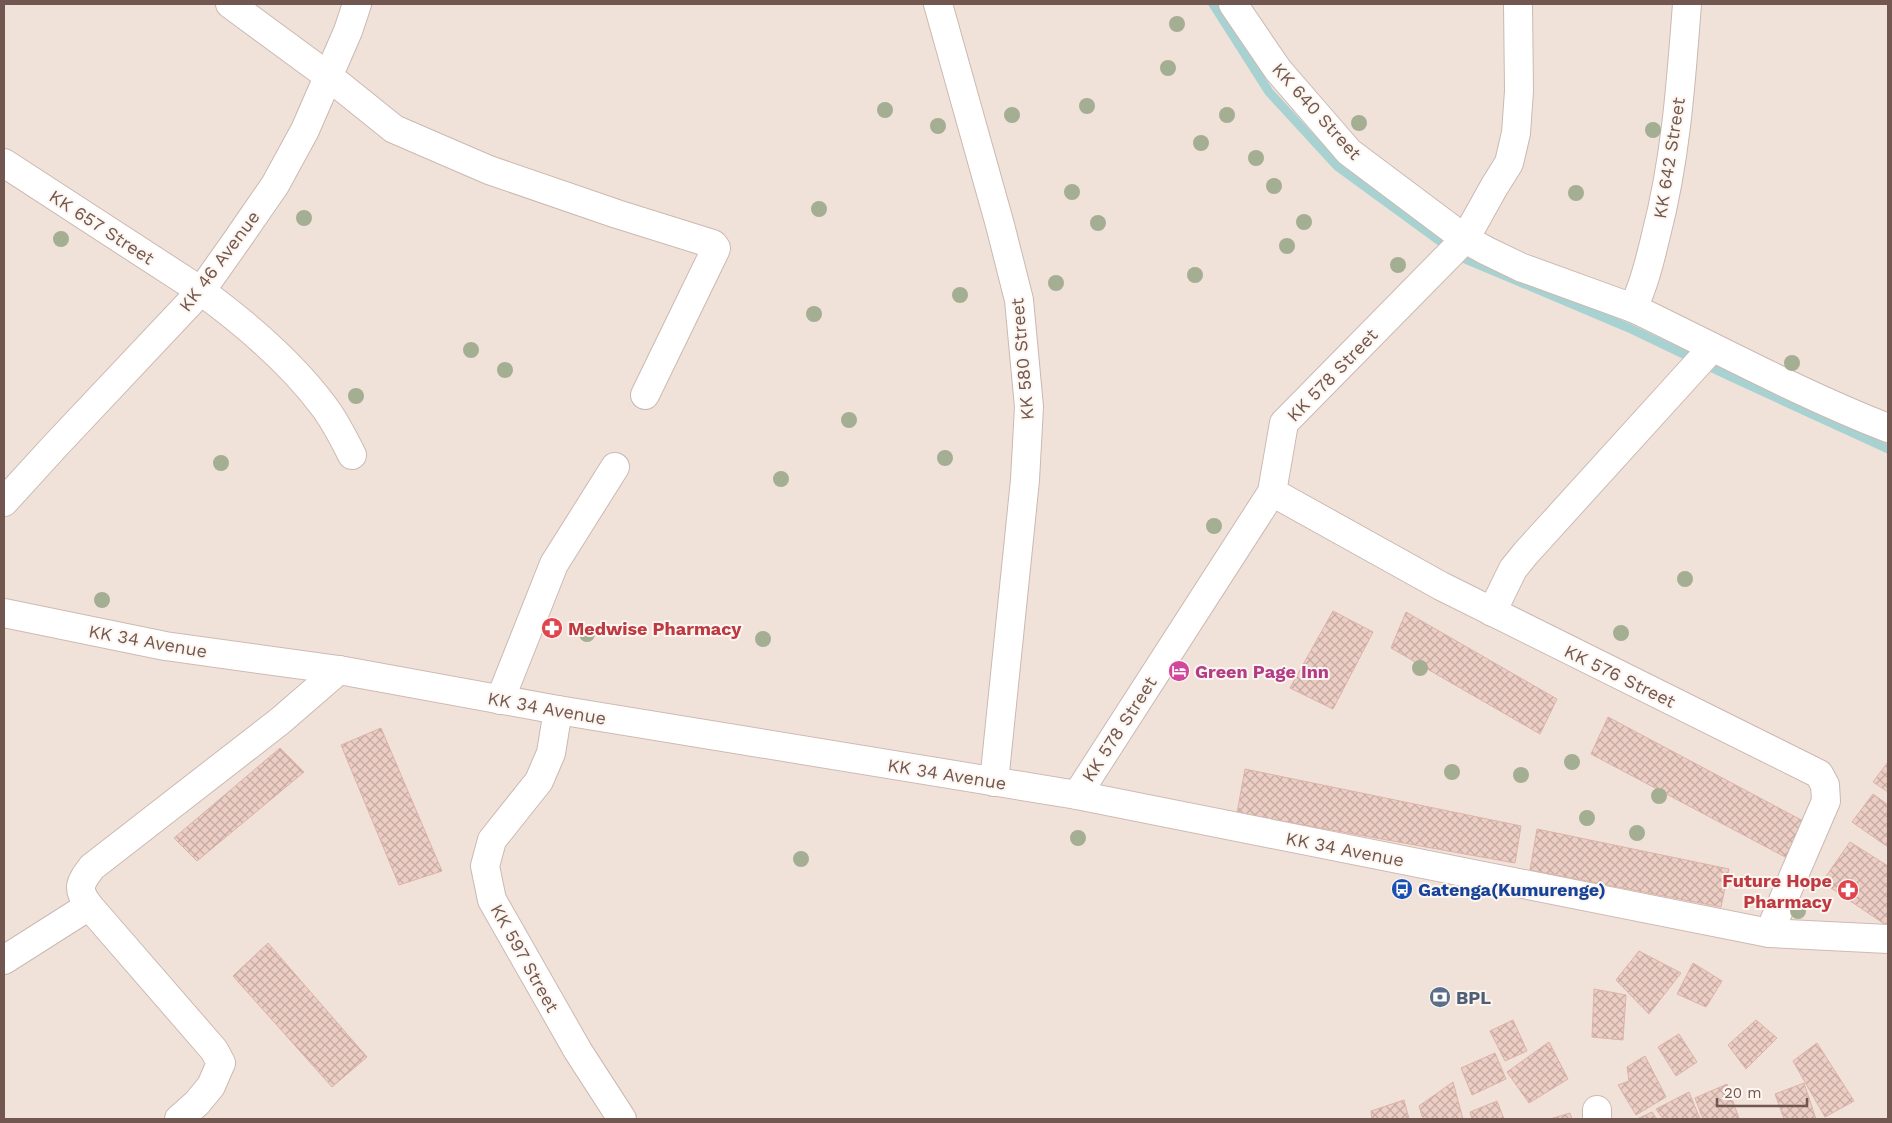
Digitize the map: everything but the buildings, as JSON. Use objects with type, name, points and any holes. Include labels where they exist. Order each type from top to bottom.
[{"type":"street","points":[[230,4],[328,76],[394,129],[489,170],[617,214],[713,244],[716,248],[715,251],[644,395]]},
{"type":"street","name":"KK 46 Avenue","points":[[4,502],[54,446],[201,291],[275,185],[305,130],[348,31],[357,4]]},
{"type":"street","name":"KK 580 Street","points":[[938,4],[998,216],[1019,300],[1029,407],[1025,480],[994,782]]},
{"type":"street","name":"KK 640 Street","points":[[1233,4],[1278,70],[1348,152],[1465,239]]},
{"type":"street","name":"KK 578 Street","points":[[1077,795],[1272,492],[1284,423],[1465,239],[1494,187],[1510,163],[1516,133],[1519,91],[1518,4]]},
{"type":"street","name":"KK 642 Street","points":[[1633,308],[1642,288],[1666,196],[1680,105],[1687,4]]},
{"type":"street","name":"KK 657 Street","points":[[4,163],[201,291],[224,308],[256,335],[301,379],[326,409],[352,454]]},
{"type":"street","points":[[1465,239],[1520,267],[1633,308],[1838,408],[1888,428]]},
{"type":"street","points":[[1492,612],[1514,569],[1526,554],[1712,348]]},
{"type":"street","points":[[500,700],[554,564],[615,467]]},
{"type":"street","name":"KK 576 Street","points":[[1272,492],[1440,586],[1819,774],[1825,785],[1826,801],[1770,933]]},
{"type":"street","name":"KK 34 Avenue","points":[[4,614],[164,646],[339,670],[558,710],[1077,795],[1770,933],[1888,938]]},
{"type":"street","points":[[195,1114],[211,1086],[221,1063],[214,1050],[89,906],[81,895],[81,882],[92,867],[280,721],[339,670]]},
{"type":"street","name":"KK 597 Street","points":[[558,710],[551,753],[539,782],[492,840],[485,866],[492,900],[578,1051],[622,1119]]},
{"type":"street","points":[[4,960],[89,906]]},
{"type":"shaded area","points":[[4,4],[1888,4],[1888,1119],[4,1119]]},
{"type":"waterway","points":[[1213,4],[1269,92],[1337,166],[1463,258],[1629,328],[1888,449]]},
{"type":"place","name":"Medwise Pharmacy","points":[[552,628]]},
{"type":"place","name":"Green Page Inn","points":[[1179,671]]},
{"type":"place","name":"Gatenga(Kumurenge)","points":[[1402,889]]},
{"type":"place","name":"Future Hope Pharmacy","points":[[1848,890]]},
{"type":"place","name":"BPL","points":[[1440,997]]}]
